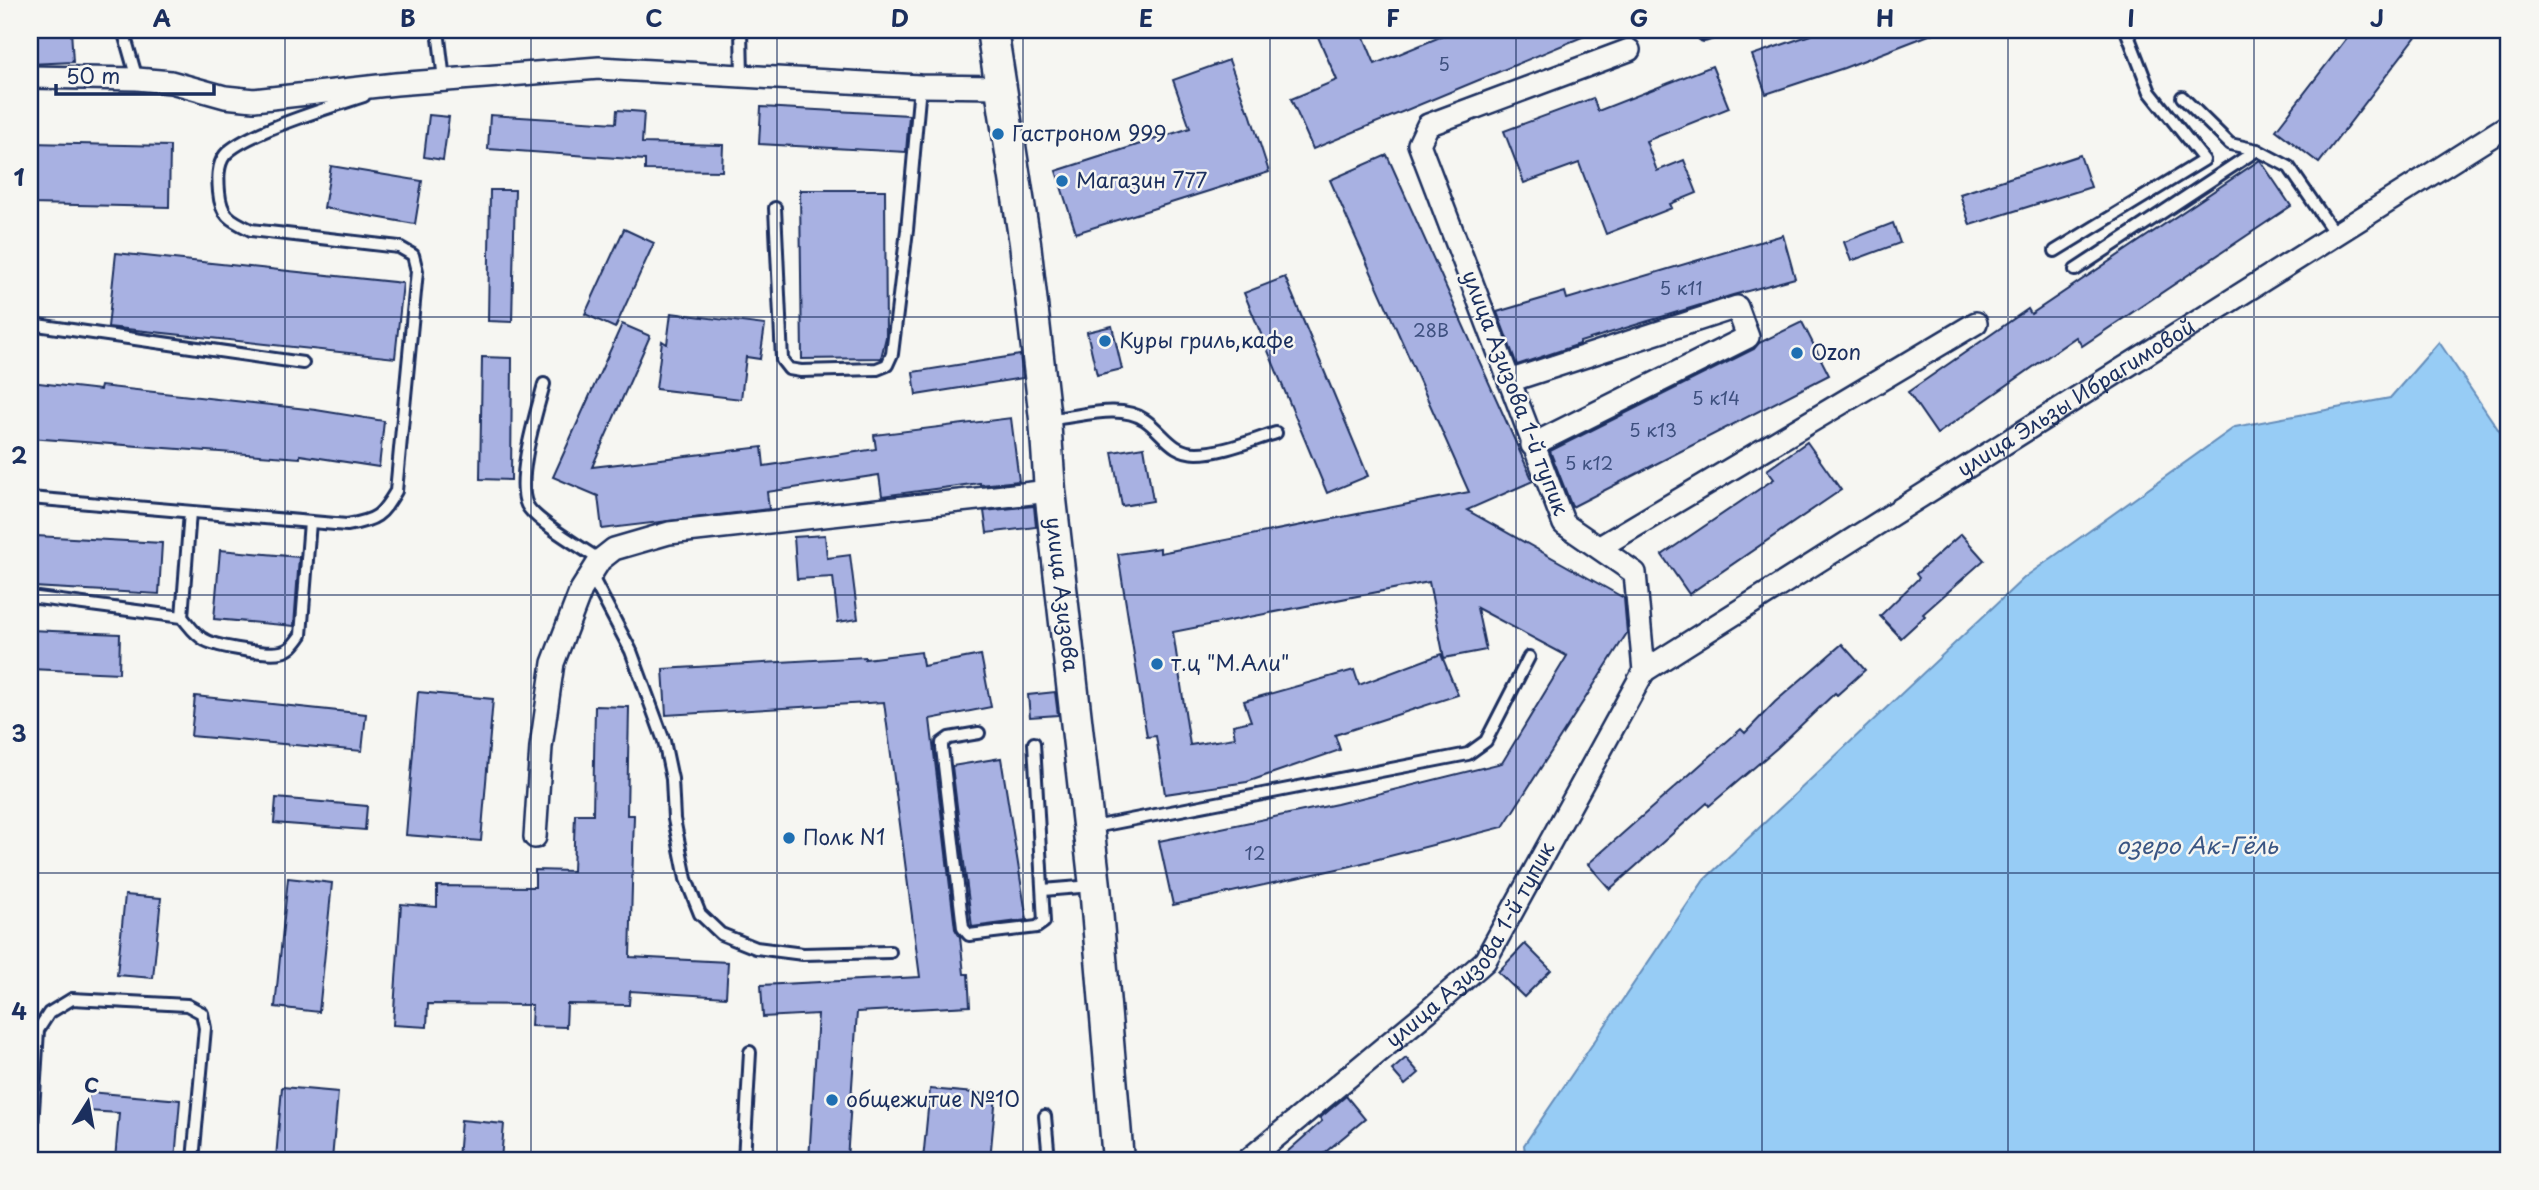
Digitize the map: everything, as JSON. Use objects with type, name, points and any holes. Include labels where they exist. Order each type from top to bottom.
[{"type":"main road","name":"улица Азизова","points":[[992,30],[1025,243],[1095,886],[1118,1160]]},
{"type":"main road","name":"улица Азизова","points":[[1010,30],[1039,230],[1060,418],[1104,825],[1134,1160]]},
{"type":"street","name":"улица Азизова 1-й тупик","points":[[1248,1160],[1485,961],[1644,671],[1635,573],[1564,524],[1419,144],[1428,125],[1629,50]]},
{"type":"street","points":[[30,78],[171,82],[225,97],[254,100],[396,84],[599,68],[920,86],[1001,87]]},
{"type":"street","name":"улица Эльзы Ибрагимовой","points":[[1644,671],[2509,125]]},
{"type":"street","points":[[1509,381],[1737,307],[1748,337],[1532,445]]},
{"type":"street","points":[[1600,547],[1976,323]]},
{"type":"street","points":[[536,837],[541,747],[553,663],[580,590],[595,567],[614,549],[669,533],[1050,491]]},
{"type":"lane","points":[[123,30],[137,79]]},
{"type":"lane","points":[[438,30],[444,80]]},
{"type":"lane","points":[[741,30],[742,76]]},
{"type":"lane","points":[[1704,35],[1718,30]]},
{"type":"lane","points":[[2055,251],[2204,160],[2150,92],[2126,30]]},
{"type":"lane","points":[[30,498],[347,525],[366,522],[384,512],[396,491],[417,271],[413,255],[399,247],[251,230],[229,220],[220,203],[218,174],[225,156],[245,139],[396,84]]},
{"type":"lane","points":[[775,208],[782,360],[789,369],[801,371],[877,369],[887,365],[892,354],[920,86]]},
{"type":"lane","points":[[2182,97],[2230,144],[2257,150],[2289,167],[2335,234]]},
{"type":"lane","points":[[2075,270],[2257,150]]},
{"type":"lane","points":[[30,324],[303,363]]},
{"type":"lane","points":[[544,384],[523,486],[528,506],[595,567],[631,651],[664,741],[672,779],[674,819],[686,880],[700,914],[721,934],[756,948],[803,954],[890,952]]},
{"type":"lane","points":[[1060,418],[1121,412],[1144,419],[1176,449],[1196,453],[1210,452],[1276,433]]},
{"type":"lane","points":[[182,617],[190,512]]},
{"type":"lane","points":[[30,597],[182,617],[205,640],[228,648],[280,652],[293,647],[300,635],[310,522]]},
{"type":"lane","points":[[1104,825],[1468,754],[1486,741],[1529,656]]},
{"type":"lane","points":[[979,733],[949,738],[942,743],[965,932],[974,936],[1041,925],[1045,917],[1034,743]]},
{"type":"lane","points":[[1043,890],[1095,886]]},
{"type":"lane","points":[[30,1160],[38,1030],[49,1013],[72,999],[187,1006],[202,1013],[205,1028],[194,1160]]},
{"type":"lane","points":[[744,1160],[750,1052]]},
{"type":"lane","points":[[1045,1116],[1049,1160]]},
{"type":"water","name":"озеро Ак-Гёль","points":[[2439,342],[2509,449],[2509,1160],[1526,1160],[1524,1145],[1704,880],[2025,577],[2235,427],[2390,398]]},
{"type":"building","points":[[33,30],[71,30],[73,62],[30,64],[30,47],[34,47]]},
{"type":"building","points":[[1315,30],[1361,30],[1375,64],[1457,30],[1599,30],[1313,149],[1291,99],[1337,80]]},
{"type":"building","points":[[1825,30],[1937,32],[1844,68],[1766,94],[1752,55]]},
{"type":"building","points":[[2353,30],[2421,30],[2319,163],[2276,130]]},
{"type":"building","points":[[1229,60],[1269,172],[1076,233],[1056,171],[1190,128],[1173,80]]},
{"type":"building","points":[[1712,66],[1729,108],[1646,141],[1657,171],[1684,160],[1697,193],[1670,204],[1672,208],[1606,234],[1579,163],[1524,183],[1504,131],[1593,98],[1598,111]]},
{"type":"building","points":[[761,107],[909,115],[906,152],[759,144]]},
{"type":"building","points":[[617,110],[644,112],[642,143],[723,145],[722,171],[645,170],[645,160],[488,149],[490,115],[616,123]]},
{"type":"building","points":[[429,115],[449,117],[443,160],[424,157]]},
{"type":"building","points":[[30,143],[170,146],[169,207],[30,204]]},
{"type":"building","points":[[1387,155],[1533,481],[1467,510],[1624,598],[1627,633],[1503,827],[1351,866],[1173,905],[1159,841],[1337,804],[1502,763],[1567,656],[1477,608],[1486,650],[1444,658],[1429,582],[1173,632],[1190,745],[1235,738],[1233,725],[1251,721],[1244,701],[1354,670],[1359,685],[1441,654],[1458,695],[1335,735],[1340,750],[1247,782],[1165,794],[1156,736],[1147,737],[1118,554],[1160,548],[1160,553],[1469,492],[1330,180]]},
{"type":"building","points":[[2080,155],[2091,187],[1970,225],[1960,194]]},
{"type":"building","points":[[2260,160],[2291,206],[2082,346],[2076,337],[1937,434],[1908,392],[2028,309],[2031,314]]},
{"type":"building","points":[[331,166],[422,181],[415,224],[324,208]]},
{"type":"building","points":[[490,190],[515,190],[512,322],[488,321]]},
{"type":"building","points":[[800,190],[885,190],[886,337],[881,358],[802,359]]},
{"type":"building","points":[[1893,223],[1900,243],[1851,261],[1844,242]]},
{"type":"building","points":[[624,229],[654,243],[615,328],[585,314]]},
{"type":"building","points":[[1783,235],[1795,278],[1580,342],[1517,365],[1497,312],[1565,292],[1567,299]]},
{"type":"building","points":[[116,253],[403,283],[395,358],[108,327]]},
{"type":"building","points":[[1285,277],[1368,476],[1327,493],[1244,293]]},
{"type":"building","points":[[671,313],[765,325],[760,359],[746,357],[741,399],[656,389],[662,341],[667,344]]},
{"type":"building","points":[[1802,322],[1829,375],[1572,507],[1550,451],[1754,349],[1759,343]]},
{"type":"building","points":[[622,324],[650,336],[592,467],[762,447],[764,466],[876,449],[874,435],[1011,418],[1019,481],[980,483],[882,496],[879,475],[767,492],[769,509],[602,529],[598,496],[553,477]]},
{"type":"building","points":[[1112,326],[1122,369],[1097,375],[1087,332]]},
{"type":"building","points":[[1020,355],[1023,378],[916,395],[913,372]]},
{"type":"building","points":[[482,357],[512,358],[511,480],[480,479]]},
{"type":"building","points":[[30,382],[100,390],[101,386],[316,410],[384,421],[379,467],[300,455],[300,458],[30,438]]},
{"type":"building","points":[[1807,442],[1841,490],[1689,594],[1662,555],[1774,479],[1767,470]]},
{"type":"building","points":[[1144,447],[1153,501],[1122,506],[1112,452]]},
{"type":"building","points":[[1034,506],[1036,527],[987,533],[984,511]]},
{"type":"building","points":[[1961,534],[1984,560],[1923,614],[1925,616],[1901,638],[1880,616],[1919,578],[1916,574]]},
{"type":"building","points":[[825,535],[827,558],[850,555],[858,619],[838,622],[833,577],[797,579],[794,537]]},
{"type":"building","points":[[36,536],[162,543],[159,594],[33,587]]},
{"type":"building","points":[[220,550],[299,557],[294,626],[214,619]]},
{"type":"building","points":[[30,630],[120,634],[119,673],[30,669]]},
{"type":"building","points":[[1842,644],[1865,670],[1610,889],[1588,864],[1741,729],[1745,733],[1775,702]]},
{"type":"building","points":[[921,652],[923,666],[981,655],[991,707],[930,719],[955,929],[960,937],[964,974],[968,974],[970,1006],[857,1012],[847,1160],[809,1160],[818,1014],[763,1017],[761,985],[920,977],[884,702],[666,715],[663,669],[865,659]]},
{"type":"building","points":[[418,692],[493,699],[481,841],[406,835]]},
{"type":"building","points":[[1055,692],[1058,715],[1030,717],[1028,695]]},
{"type":"building","points":[[195,696],[366,714],[362,751],[191,736]]},
{"type":"building","points":[[595,706],[629,707],[627,815],[634,815],[630,957],[728,962],[726,997],[630,991],[629,1005],[567,1004],[566,1027],[531,1026],[532,1005],[428,1004],[427,1027],[393,1025],[401,904],[437,907],[437,886],[535,887],[535,870],[573,871],[575,814],[593,814]]},
{"type":"building","points":[[1001,758],[1027,920],[972,927],[952,766]]},
{"type":"building","points":[[276,798],[367,806],[365,830],[274,823]]},
{"type":"building","points":[[288,878],[332,883],[319,1012],[275,1007]]},
{"type":"building","points":[[125,895],[161,898],[153,978],[117,975]]},
{"type":"building","points":[[1525,944],[1551,970],[1524,997],[1498,972]]},
{"type":"building","points":[[1406,1058],[1419,1073],[1405,1085],[1392,1070]]},
{"type":"building","points":[[282,1087],[338,1092],[332,1160],[276,1158]]},
{"type":"building","points":[[930,1089],[996,1095],[990,1160],[923,1160]]},
{"type":"building","points":[[89,1092],[180,1100],[175,1160],[115,1160],[119,1113],[87,1111]]},
{"type":"building","points":[[1346,1096],[1365,1119],[1316,1160],[1278,1160],[1322,1121],[1320,1118]]},
{"type":"building","points":[[461,1120],[504,1124],[501,1160],[458,1160]]},
{"type":"place","name":"Гастроном 999","points":[[998,134]]},
{"type":"place","name":"Магазин 777","points":[[1062,181]]},
{"type":"place","name":"Куры гриль,кафе","points":[[1105,341]]},
{"type":"place","name":"Ozon","points":[[1797,353]]},
{"type":"place","name":"т.ц \"М.Али\"","points":[[1157,664]]},
{"type":"place","name":"Полк N1","points":[[789,838]]},
{"type":"place","name":"общежитие №10","points":[[832,1100]]}]
